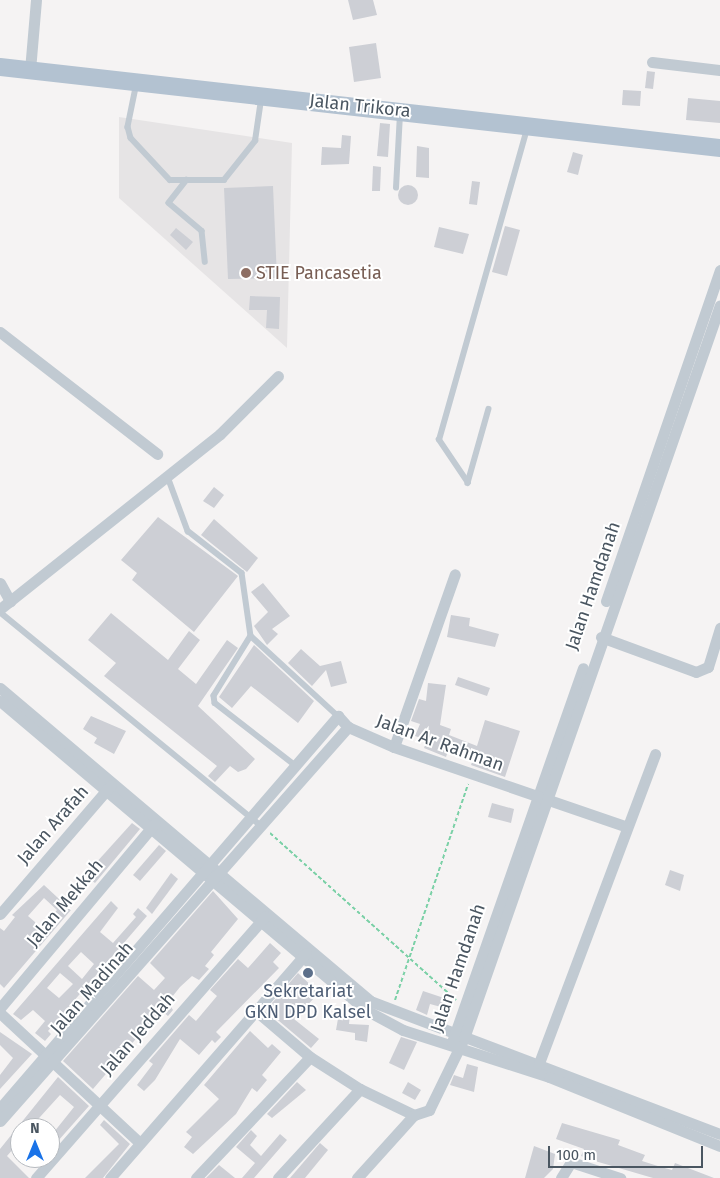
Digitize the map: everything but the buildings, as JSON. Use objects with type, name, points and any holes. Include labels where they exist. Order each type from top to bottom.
[{"type":"main road","name":"Jalan Trikora","points":[[0,66],[720,148]]},
{"type":"street","points":[[30,70],[36,0]]},
{"type":"street","points":[[652,62],[720,70]]},
{"type":"street","name":"Jalan Hamdanah","points":[[358,1178],[414,1115],[429,1110],[451,1061],[540,798],[601,637],[714,319],[720,270]]},
{"type":"street","name":"Jalan Hamdanah","points":[[457,1041],[464,1008],[720,305]]},
{"type":"street","points":[[0,332],[157,454]]},
{"type":"street","points":[[0,610],[220,434],[278,376]]},
{"type":"street","points":[[394,747],[455,574]]},
{"type":"street","points":[[0,583],[10,601]]},
{"type":"street","points":[[601,637],[696,672],[708,667],[720,628]]},
{"type":"street","points":[[0,688],[110,786],[306,954],[364,1009],[403,1030],[457,1041],[539,1063],[720,1134]]},
{"type":"street","points":[[0,701],[110,786]]},
{"type":"street","points":[[210,872],[249,817],[338,716]]},
{"type":"street","name":"Jalan Ar Rahman","points":[[338,716],[348,727],[394,747],[627,827]]},
{"type":"street","points":[[210,872],[260,825],[348,727]]},
{"type":"street","points":[[539,1063],[655,754]]},
{"type":"street","name":"Jalan Arafah","points":[[0,914],[110,786]]},
{"type":"street","points":[[275,787],[288,794]]},
{"type":"street","name":"Jalan Mekkah","points":[[0,1008],[154,824]]},
{"type":"street","name":"Jalan Madinah","points":[[0,1108],[50,1055],[210,872]]},
{"type":"street","name":"Jalan Jeddah","points":[[36,1178],[264,918]]},
{"type":"street","points":[[306,954],[370,1001],[391,1011],[457,1041],[720,1146]]},
{"type":"street","points":[[110,1178],[306,954]]},
{"type":"street","points":[[256,1011],[310,1057],[360,1089],[414,1115]]},
{"type":"street","points":[[0,1013],[50,1055],[140,1143]]},
{"type":"street","name":"Jalan Madinah","points":[[0,1121],[50,1055]]},
{"type":"street","points":[[196,1178],[310,1057]]},
{"type":"street","points":[[278,1178],[360,1089]]},
{"type":"street","points":[[561,1178],[572,1162],[620,1178]]},
{"type":"lane","points":[[137,82],[128,127],[131,138],[170,180],[224,180],[254,140],[262,95]]},
{"type":"lane","points":[[396,188],[400,111]]},
{"type":"lane","points":[[489,409],[468,483],[439,440],[528,125]]},
{"type":"lane","points":[[187,180],[169,204],[202,231],[205,262]]},
{"type":"lane","points":[[168,477],[188,531],[242,572],[251,636],[338,716]]},
{"type":"lane","points":[[0,610],[260,825]]},
{"type":"lane","points":[[251,636],[214,696],[215,703],[294,765]]},
{"type":"path","points":[[391,1011],[412,957],[471,775]]},
{"type":"path","points":[[260,825],[412,957],[464,1008]]},
{"type":"shaded area","name":"STIE Pancasetia","points":[[119,117],[292,143],[287,348],[119,198]]},
{"type":"place","name":"STIE Pancasetia","points":[[246,273]]},
{"type":"place","name":"Sekretariat GKN DPD Kalsel","points":[[308,973]]}]
